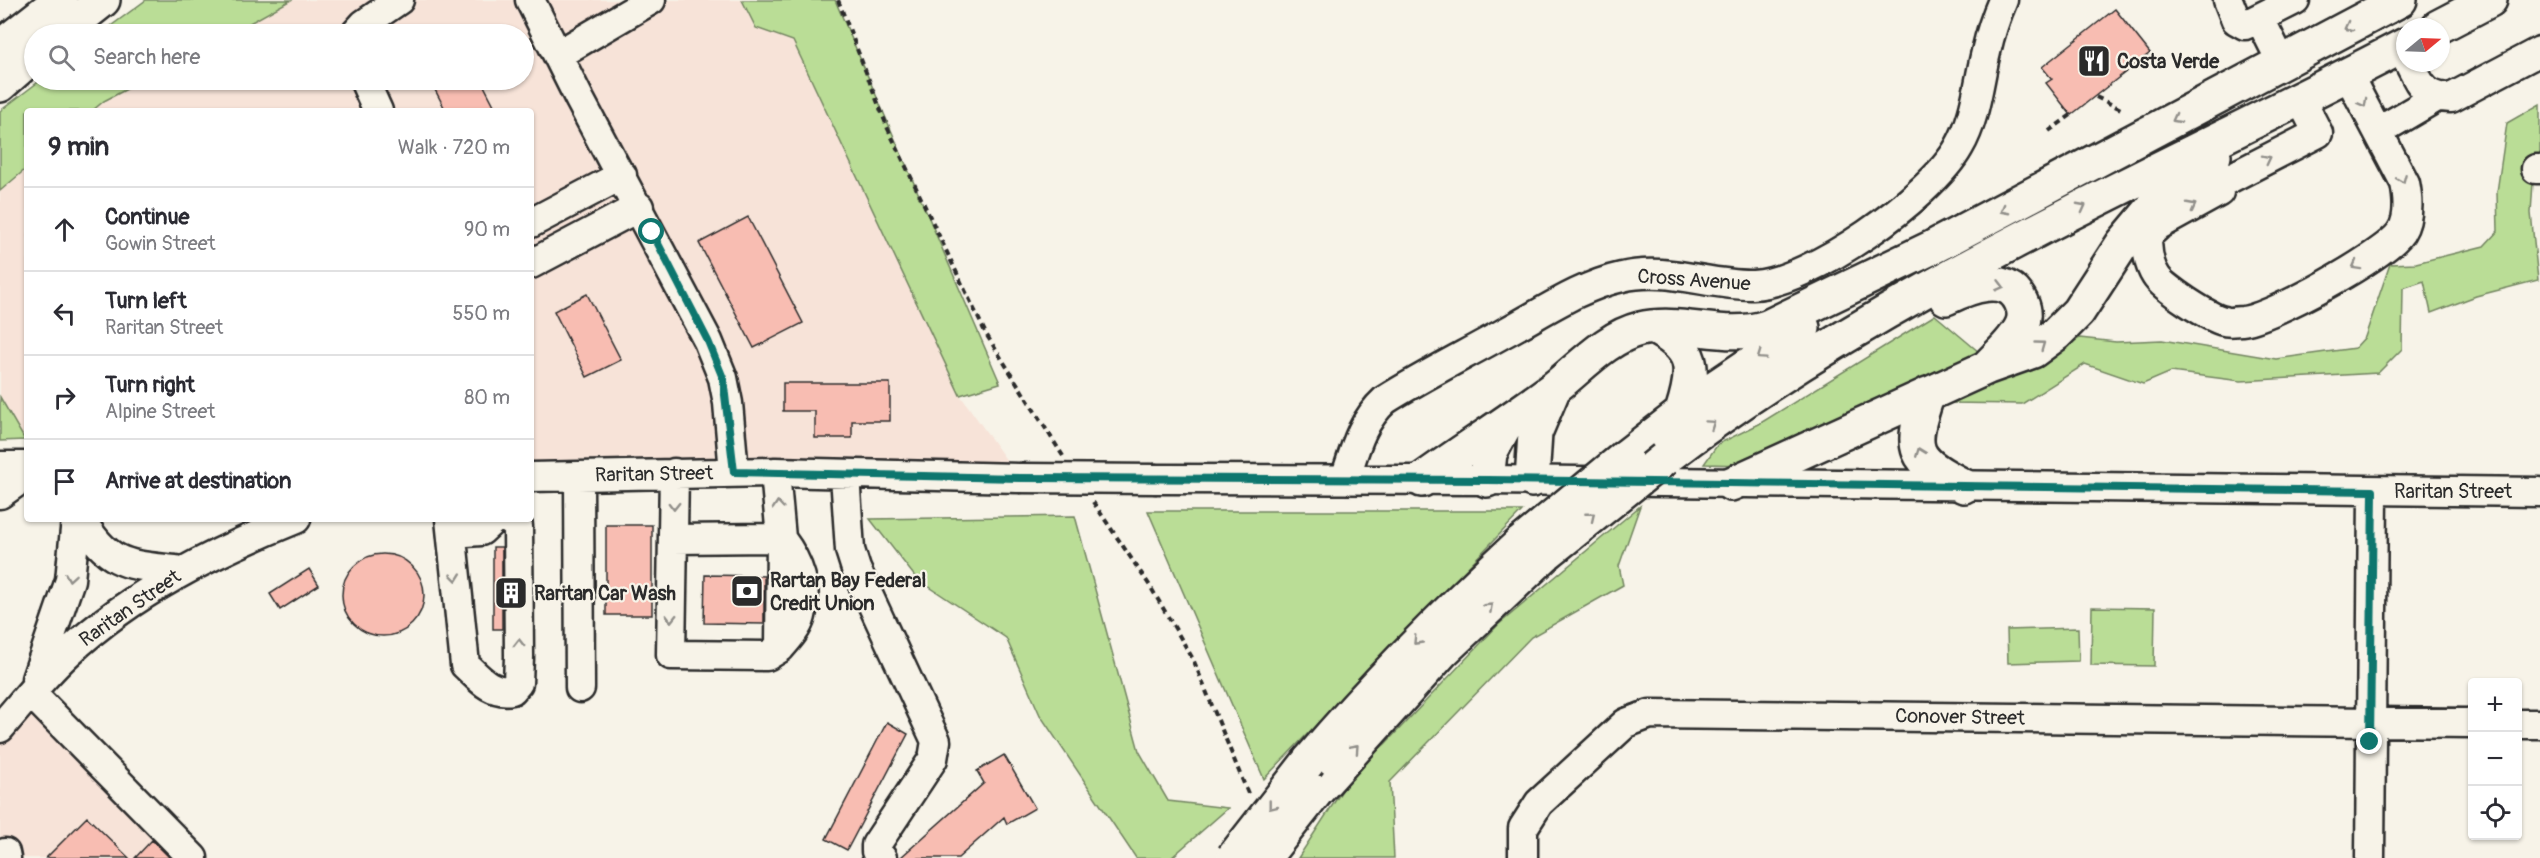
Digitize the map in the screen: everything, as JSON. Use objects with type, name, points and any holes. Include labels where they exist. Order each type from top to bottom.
[{"type":"highway","points":[[29,24],[60,0]]},
{"type":"highway","points":[[73,24],[103,0]]},
{"type":"highway","points":[[1422,480],[1554,388],[1617,340],[1633,331],[1653,327],[1681,326],[1727,332],[1756,331],[1897,266],[2400,0]]},
{"type":"highway","points":[[2450,21],[2490,0]]},
{"type":"highway","points":[[0,47],[24,28]]},
{"type":"highway","points":[[1233,858],[1309,761],[1410,649],[1534,548],[1664,459],[1770,382],[1846,335],[2098,199],[2190,152],[2266,118],[2348,75],[2396,56]]},
{"type":"highway","points":[[0,84],[24,64]]},
{"type":"highway","points":[[1731,484],[1988,367],[2033,351],[2066,324],[2153,220],[2209,175],[2266,118]]},
{"type":"highway","points":[[1264,858],[1316,792],[1534,548],[1625,457],[1682,412],[1774,346],[1897,266]]},
{"type":"highway","points":[[1846,335],[1936,303],[1967,288],[1987,284],[1999,285],[2008,288],[2020,299],[2024,316],[2023,324],[2012,341],[1988,367]]},
{"type":"highway","points":[[1653,327],[1679,342],[1690,360],[1691,381],[1682,412]]},
{"type":"highway","points":[[1532,480],[1535,433],[1554,388]]},
{"type":"highway","points":[[1928,394],[1917,431],[1919,453],[1935,471],[1964,486]]},
{"type":"highway","points":[[1487,480],[1490,453],[1510,418]]},
{"type":"street","points":[[364,24],[399,0]]},
{"type":"street","points":[[530,0],[580,100],[639,207],[708,341],[723,378],[734,472]]},
{"type":"street","points":[[559,54],[651,0]]},
{"type":"street","name":"Cross Avenue","points":[[1345,479],[1367,418],[1385,400],[1581,291],[1622,277],[1649,273],[1740,285],[1775,282],[1820,262],[1891,216],[1925,188],[1959,148],[1977,96],[1986,52],[2003,0]]},
{"type":"street","points":[[2228,0],[2236,20],[2245,25],[2260,20],[2295,0]]},
{"type":"street","points":[[2260,20],[2282,63]]},
{"type":"street","points":[[2415,72],[2424,90],[2437,97],[2451,98],[2540,51]]},
{"type":"street","points":[[2153,220],[2147,236],[2147,255],[2156,277],[2197,309],[2225,322],[2246,321],[2281,307],[2373,257],[2402,230],[2409,200],[2405,183],[2348,75]]},
{"type":"street","points":[[369,90],[377,108]]},
{"type":"street","points":[[2379,130],[2437,97]]},
{"type":"street","points":[[2209,175],[2318,133],[2301,100]]},
{"type":"street","points":[[534,221],[622,175]]},
{"type":"street","points":[[534,262],[639,207]]},
{"type":"street","points":[[0,466],[24,466]]},
{"type":"street","points":[[675,473],[670,655],[767,656],[780,648],[781,538],[775,472]]},
{"type":"street","name":"Raritan Street","points":[[534,477],[775,472],[1019,478],[1532,480],[2540,492]]},
{"type":"street","points":[[845,475],[850,549],[856,569],[936,741],[933,759],[876,845],[876,851],[882,858]]},
{"type":"street","points":[[579,476],[580,688]]},
{"type":"street","points":[[0,494],[24,477]]},
{"type":"street","points":[[2370,858],[2373,491]]},
{"type":"street","points":[[76,522],[70,580],[31,693],[193,858]]},
{"type":"street","points":[[83,522],[95,542],[113,558],[133,564],[183,571]]},
{"type":"street","name":"Raritan Street","points":[[0,728],[67,653],[100,626],[183,571],[285,522]]},
{"type":"street","points":[[451,522],[465,665],[490,688],[503,692],[512,690],[518,683],[518,526],[512,522]]},
{"type":"street","points":[[452,522],[466,532],[482,531],[491,522]]},
{"type":"street","points":[[673,539],[781,538]]},
{"type":"street","name":"Conover Street","points":[[1523,858],[1523,828],[1539,803],[1626,723],[1650,714],[2468,723]]},
{"type":"street","points":[[2522,724],[2540,724]]},
{"type":"path","points":[[838,0],[888,129],[986,334],[1068,464]]},
{"type":"path","points":[[2096,97],[2121,109]]},
{"type":"path","points":[[2049,131],[2071,115]]},
{"type":"path","points":[[1087,494],[1150,586],[1193,659],[1254,807]]},
{"type":"shaded area","points":[[291,0],[742,0],[756,28],[793,41],[960,395],[1019,478],[534,477],[534,108],[95,108],[103,101],[124,90],[534,90],[534,24],[248,24]]},
{"type":"shaded area","points":[[24,171],[24,439],[0,397],[0,191]]},
{"type":"shaded area","points":[[31,693],[193,858],[0,858],[0,728]]},
{"type":"green space","points":[[146,0],[291,0],[248,24],[114,24]]},
{"type":"green space","points":[[742,0],[835,0],[1000,383],[960,395],[793,41],[756,28]]},
{"type":"green space","points":[[28,90],[125,90],[96,108],[24,108],[24,171],[0,191],[0,111]]},
{"type":"green space","points":[[2540,104],[2540,159],[2533,182],[2531,213],[2538,280],[2476,296],[2431,313],[2424,281],[2403,288],[2402,349],[2378,373],[2241,381],[2171,372],[2143,384],[2085,364],[2022,404],[1949,403],[2080,338],[2116,342],[2162,340],[2276,359],[2355,348],[2365,337],[2390,264],[2416,263],[2484,246],[2498,231],[2497,192],[2507,123]]},
{"type":"green space","points":[[1935,315],[1979,352],[1746,465],[1704,464],[1718,444],[1759,424]]},
{"type":"green space","points":[[0,397],[24,440],[0,441]]},
{"type":"green space","points":[[1640,506],[1619,566],[1623,585],[1531,637],[1390,782],[1394,858],[1298,858],[1356,769],[1385,744],[1498,625]]},
{"type":"green space","points":[[1148,511],[1522,511],[1264,779]]},
{"type":"green space","points":[[1075,516],[1139,751],[1168,801],[1228,808],[1171,858],[1136,858],[1040,715],[1006,638],[916,578],[870,519]]},
{"type":"green space","points":[[2092,607],[2155,608],[2154,666],[2091,665]]},
{"type":"green space","points":[[2078,628],[2079,661],[2008,663],[2007,630]]},
{"type":"building","name":"Costa Verde","points":[[2115,9],[2150,53],[2071,115],[2046,83],[2052,79],[2042,67]]},
{"type":"building","points":[[435,90],[486,90],[495,108],[444,108]]},
{"type":"building","points":[[748,217],[803,323],[754,348],[699,243]]},
{"type":"building","points":[[587,294],[621,360],[587,377],[554,311]]},
{"type":"building","points":[[783,383],[890,383],[890,421],[852,421],[852,438],[815,438],[815,411],[783,411]]},
{"type":"building","points":[[606,525],[652,525],[652,615],[606,615]]},
{"type":"building","points":[[493,547],[502,547],[502,629],[493,629]]},
{"type":"building","points":[[383,554],[399,557],[412,566],[421,579],[424,595],[421,611],[412,624],[399,633],[383,636],[367,633],[354,624],[345,611],[342,595],[345,579],[354,566],[367,557]]},
{"type":"building","points":[[309,569],[319,585],[280,610],[270,594]]},
{"type":"building","name":"Rartan Bay Federal Credit Union","points":[[705,575],[764,576],[764,624],[704,623]]},
{"type":"building","points":[[887,722],[908,734],[847,850],[826,839]]},
{"type":"building","points":[[1004,755],[1035,808],[1007,824],[1004,817],[958,858],[900,858],[984,783],[977,771]]},
{"type":"building","points":[[87,817],[129,858],[46,858]]},
{"type":"building","points":[[152,840],[170,858],[135,858]]},
{"type":"place","name":"Costa Verde","points":[[2094,61]]},
{"type":"place","name":"Rartan Bay Federal Credit Union","points":[[747,591]]},
{"type":"place","name":"Raritan Car Wash","points":[[511,593]]},
{"type":"route","points":[[652,232],[708,341],[723,378],[728,403],[734,472],[1019,478],[1487,480],[2373,491],[2370,742]]}]
